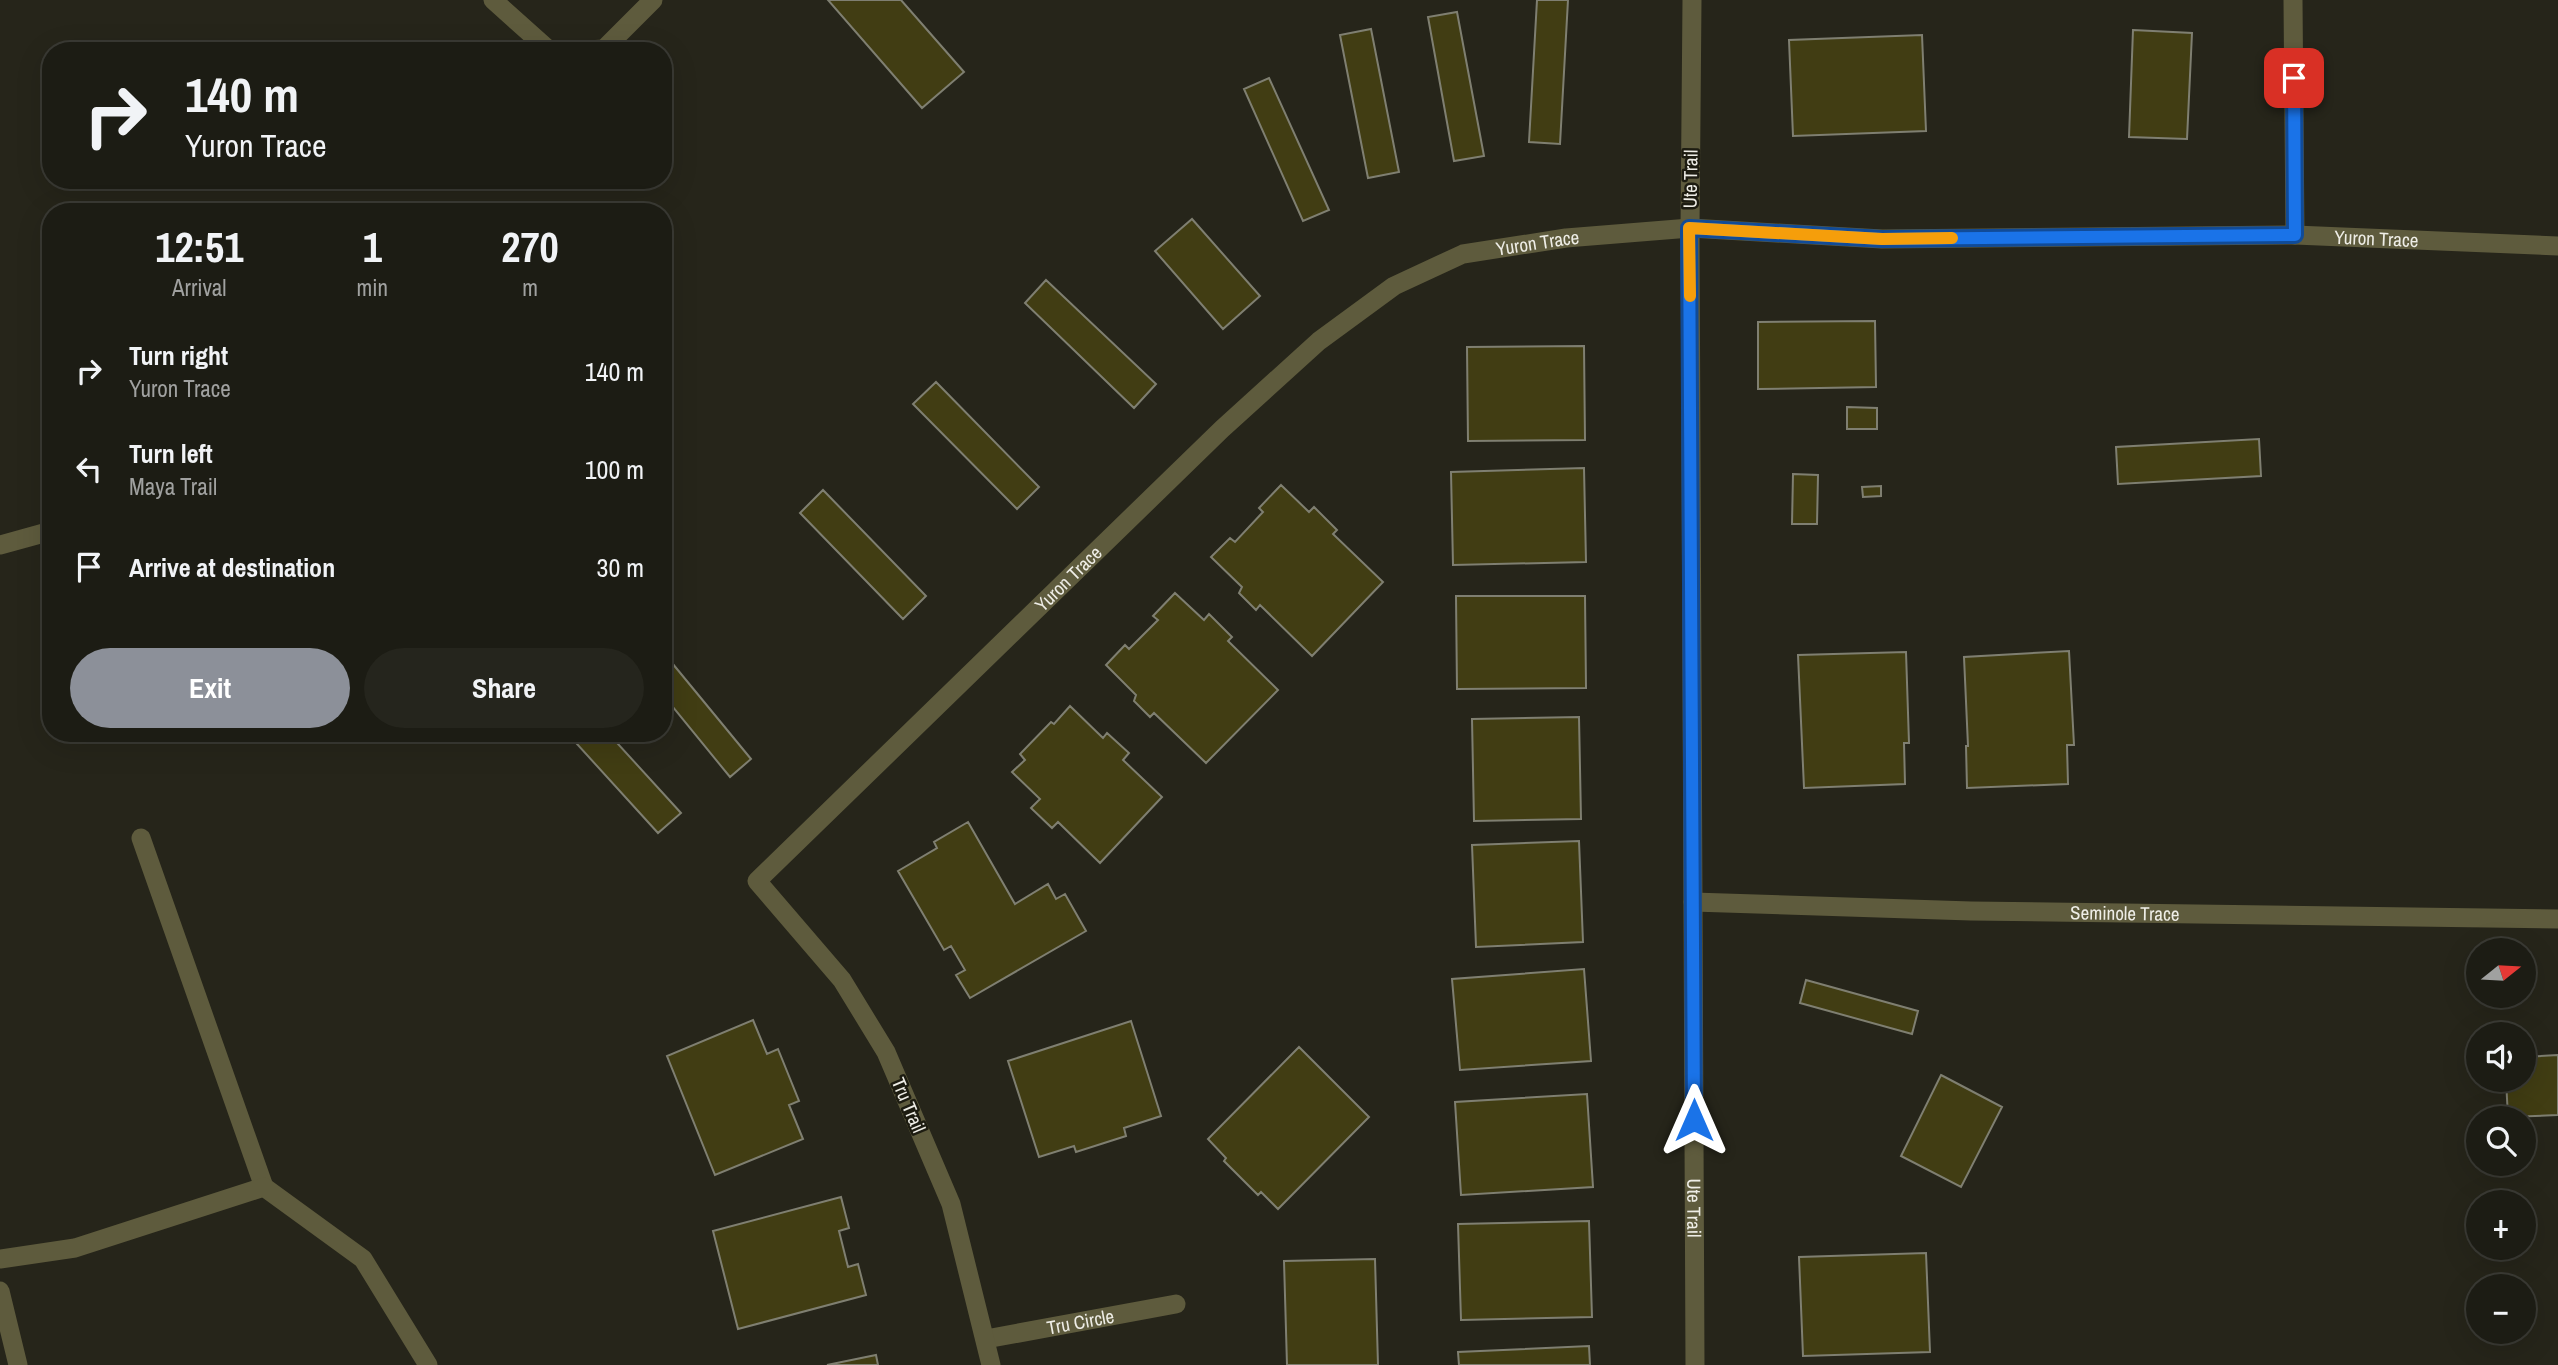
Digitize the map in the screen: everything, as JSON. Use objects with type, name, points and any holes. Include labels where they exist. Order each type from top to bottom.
[{"type":"street","points":[[494,0],[540,42]]},
{"type":"street","points":[[611,42],[653,0]]},
{"type":"street","name":"Ute Trail","points":[[1692,0],[1689,228],[1695,1365]]},
{"type":"street","points":[[2293,0],[2295,235]]},
{"type":"street","name":"Yuron Trace","points":[[757,881],[1222,429],[1319,341],[1394,286],[1463,254],[1566,238],[1689,228],[1882,239],[2295,235],[2558,246]]},
{"type":"street","points":[[0,545],[42,533]]},
{"type":"street","points":[[141,838],[264,1187],[363,1259],[428,1365]]},
{"type":"street","name":"Tru Trail","points":[[757,881],[842,980],[886,1052],[951,1204],[986,1339],[990,1365]]},
{"type":"street","name":"Seminole Trace","points":[[1693,902],[1971,911],[2558,919]]},
{"type":"street","points":[[0,1259],[75,1248],[264,1187]]},
{"type":"street","points":[[0,1291],[18,1365]]},
{"type":"street","name":"Tru Circle","points":[[986,1339],[1176,1304]]},
{"type":"building","points":[[828,0],[901,0],[964,72],[922,108]]},
{"type":"building","points":[[1537,0],[1568,0],[1560,144],[1529,142]]},
{"type":"building","points":[[1457,12],[1484,156],[1454,161],[1428,17]]},
{"type":"building","points":[[1371,29],[1399,172],[1368,178],[1340,35]]},
{"type":"building","points":[[2133,30],[2192,33],[2187,139],[2129,137]]},
{"type":"building","points":[[1922,35],[1926,131],[1793,136],[1789,40]]},
{"type":"building","points":[[1269,78],[1329,210],[1303,221],[1244,89]]},
{"type":"building","points":[[1192,219],[1260,296],[1223,329],[1155,251]]},
{"type":"building","points":[[1046,280],[1156,384],[1134,408],[1025,303]]},
{"type":"building","points":[[1875,321],[1876,387],[1758,389],[1758,322]]},
{"type":"building","points":[[1584,346],[1585,440],[1468,441],[1467,347]]},
{"type":"building","points":[[936,382],[1039,487],[1017,509],[913,404]]},
{"type":"building","points":[[1847,407],[1877,408],[1877,429],[1847,429]]},
{"type":"building","points":[[2259,439],[2261,476],[2118,484],[2116,447]]},
{"type":"building","points":[[1584,468],[1586,562],[1453,565],[1451,472]]},
{"type":"building","points":[[1793,474],[1818,475],[1817,524],[1792,524]]},
{"type":"building","points":[[1281,485],[1309,512],[1314,507],[1337,530],[1333,534],[1383,582],[1312,656],[1260,605],[1256,610],[1239,593],[1242,587],[1211,557],[1230,538],[1235,542],[1263,512],[1259,508]]},
{"type":"building","points":[[1881,486],[1881,496],[1863,497],[1862,487]]},
{"type":"building","points":[[823,490],[926,596],[903,619],[800,513]]},
{"type":"building","points":[[1175,593],[1204,620],[1209,614],[1232,637],[1228,641],[1278,690],[1206,763],[1154,713],[1150,717],[1134,701],[1136,695],[1106,665],[1125,645],[1129,649],[1158,620],[1153,616]]},
{"type":"building","points":[[1456,596],[1585,596],[1586,688],[1457,689]]},
{"type":"building","points":[[2069,651],[2074,745],[2067,745],[2068,784],[1967,788],[1964,657]]},
{"type":"building","points":[[1906,652],[1909,743],[1904,743],[1905,784],[1804,788],[1798,655]]},
{"type":"building","points":[[672,663],[751,759],[730,777],[672,706]]},
{"type":"building","points":[[1070,706],[1103,738],[1107,733],[1129,753],[1123,760],[1162,797],[1100,863],[1058,822],[1052,828],[1031,808],[1040,799],[1012,772],[1025,760],[1020,754]]},
{"type":"building","points":[[1579,717],[1581,819],[1474,821],[1472,719]]},
{"type":"building","points":[[575,742],[616,742],[681,813],[658,833]]},
{"type":"building","points":[[968,822],[1015,904],[1048,884],[1056,899],[1065,894],[1086,931],[970,998],[956,975],[965,970],[951,946],[944,950],[898,871],[937,848],[934,842]]},
{"type":"building","points":[[1579,841],[1583,942],[1476,947],[1472,845]]},
{"type":"building","points":[[1584,969],[1591,1061],[1460,1070],[1452,979]]},
{"type":"building","points":[[1806,980],[1918,1011],[1912,1034],[1800,1003]]},
{"type":"building","points":[[753,1020],[767,1054],[778,1049],[799,1101],[789,1105],[803,1139],[715,1175],[667,1056]]},
{"type":"building","points":[[1131,1021],[1161,1116],[1124,1128],[1126,1136],[1076,1152],[1074,1146],[1039,1157],[1008,1061]]},
{"type":"building","points":[[1299,1047],[1369,1117],[1278,1209],[1261,1192],[1258,1195],[1224,1161],[1226,1158],[1208,1139]]},
{"type":"building","points":[[2558,1055],[2558,1115],[2536,1116],[2536,1106],[2507,1106],[2507,1092],[2536,1092],[2536,1056]]},
{"type":"building","points":[[1941,1075],[2002,1107],[1961,1187],[1901,1156]]},
{"type":"building","points":[[1587,1094],[1593,1187],[1461,1195],[1455,1102]]},
{"type":"building","points":[[841,1197],[849,1228],[839,1231],[848,1267],[858,1264],[866,1295],[738,1329],[713,1231]]},
{"type":"building","points":[[1589,1221],[1592,1317],[1461,1320],[1458,1224]]},
{"type":"building","points":[[1926,1253],[1930,1352],[1803,1356],[1799,1257]]},
{"type":"building","points":[[1375,1259],[1378,1365],[1287,1365],[1284,1261]]},
{"type":"building","points":[[1589,1346],[1590,1365],[1459,1365],[1458,1352]]},
{"type":"building","points":[[876,1355],[878,1365],[827,1365]]},
{"type":"slow traffic","points":[[1690,296],[1689,228],[1882,239],[1952,238]]},
{"type":"route","points":[[1694,1120],[1689,228],[1882,239],[2295,235],[2294,78]]}]
